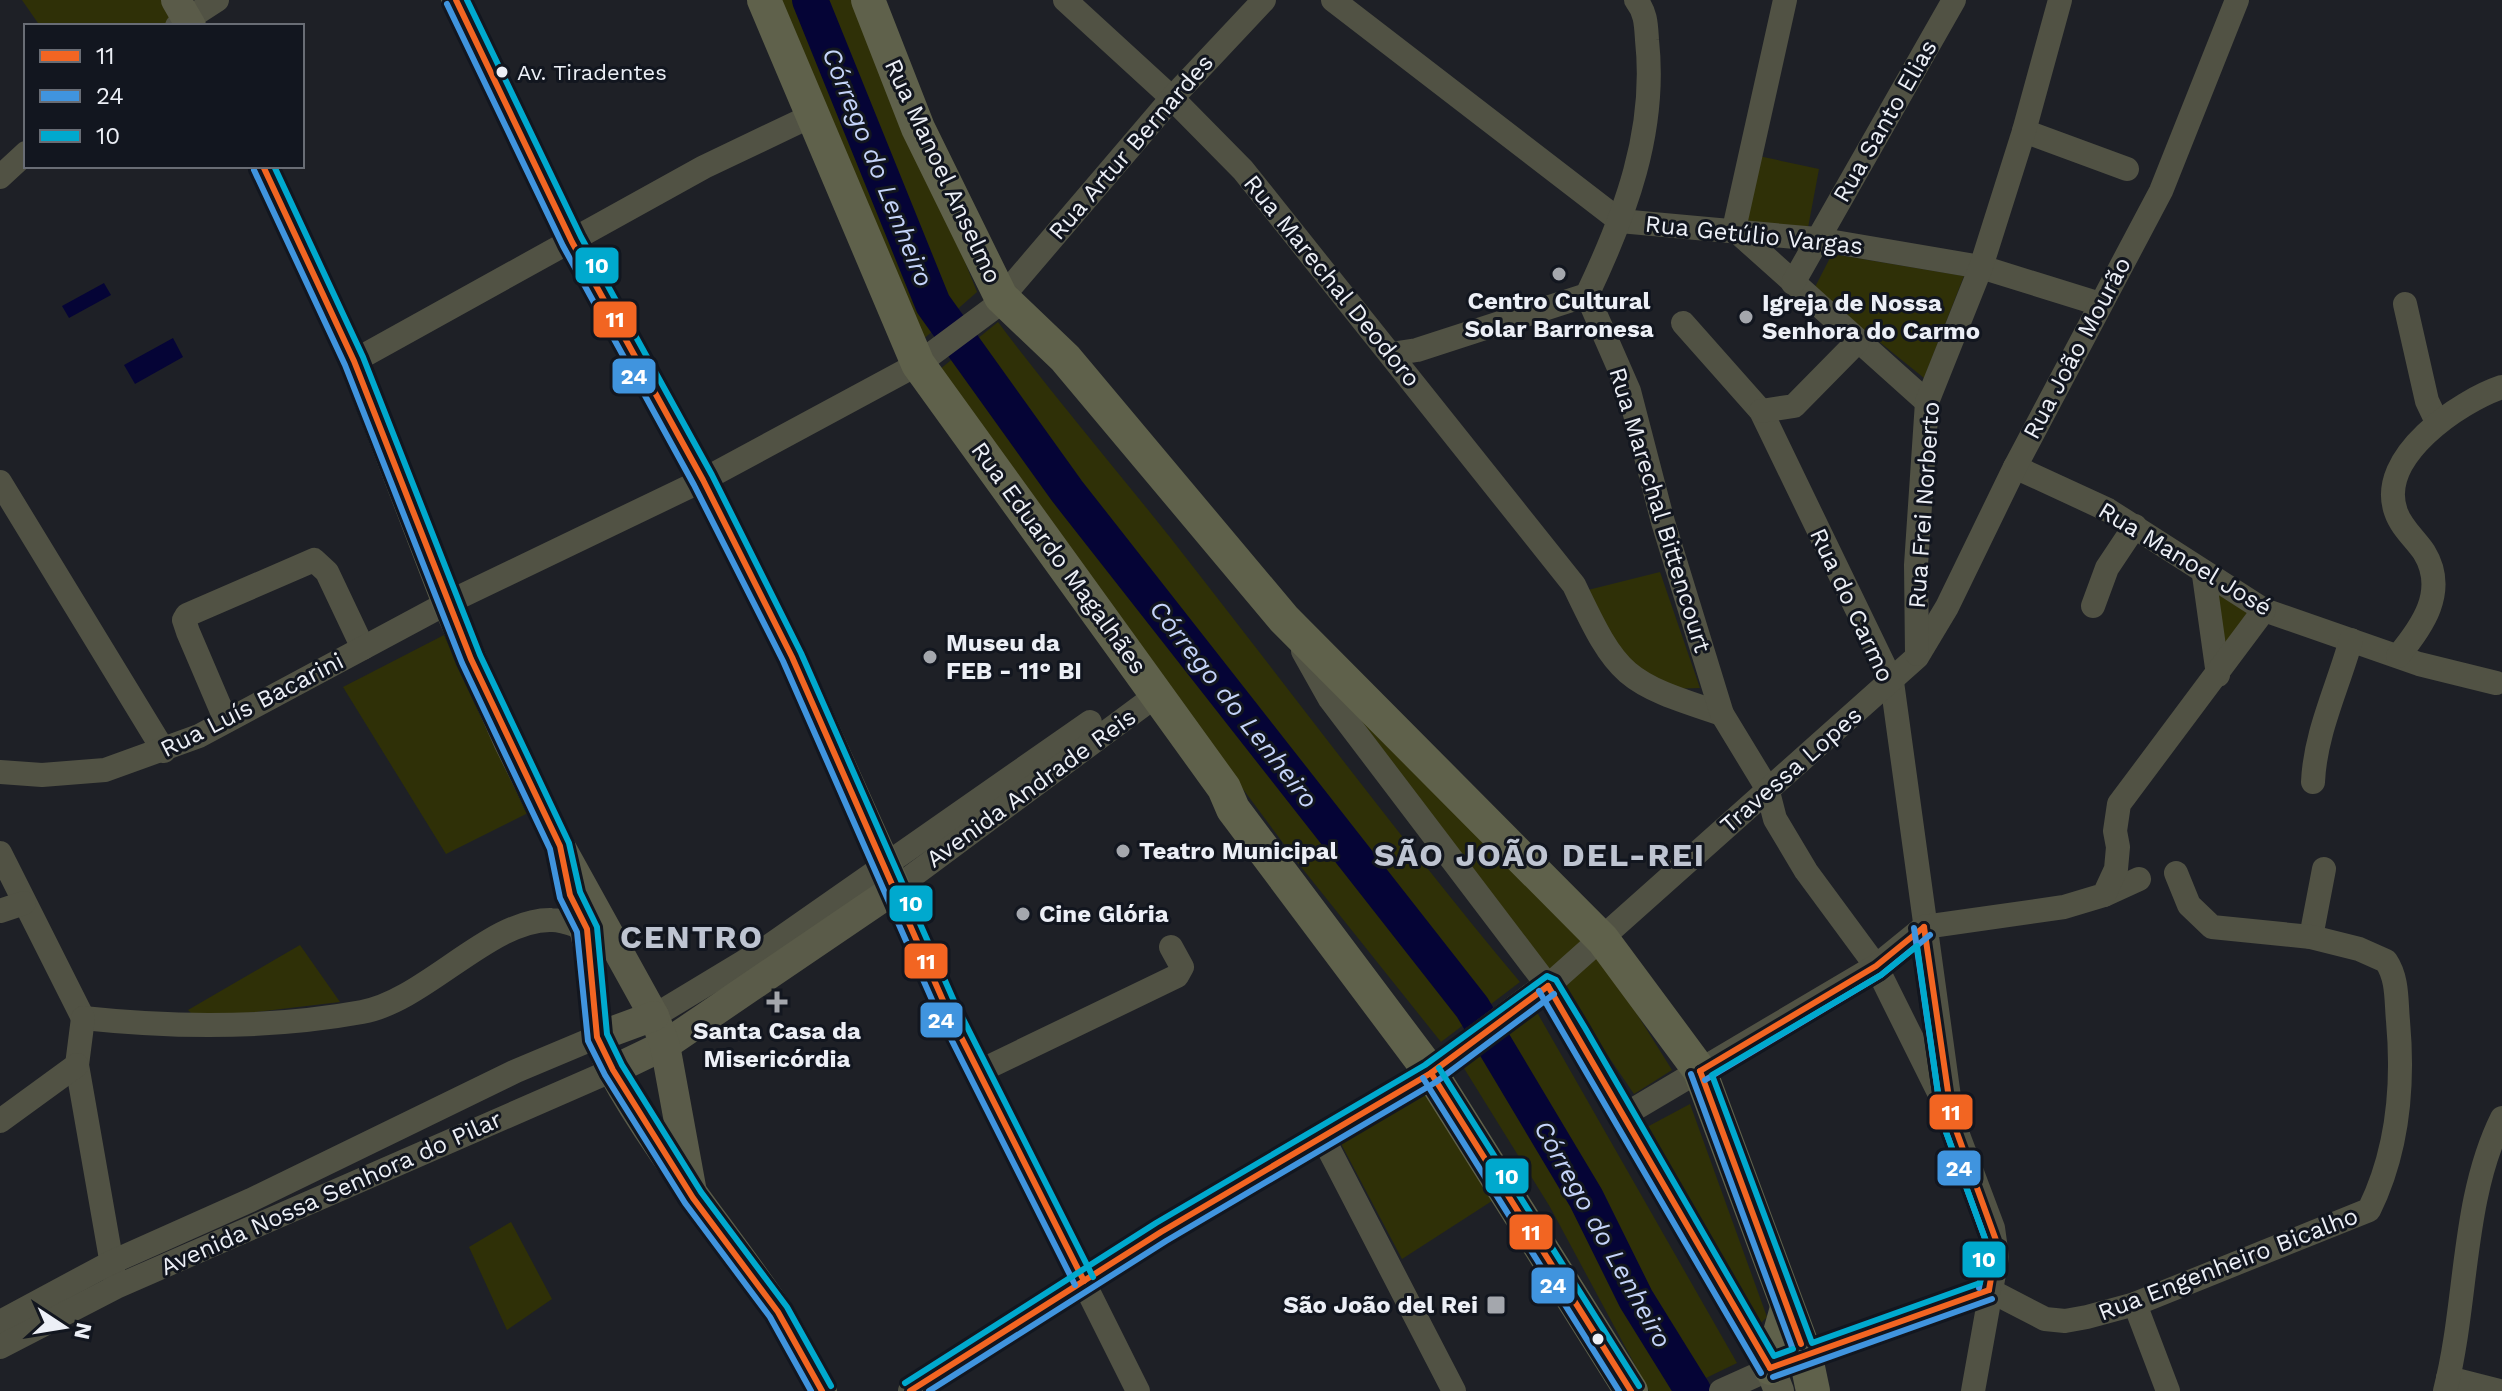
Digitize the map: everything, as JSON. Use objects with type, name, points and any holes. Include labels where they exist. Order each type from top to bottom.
[{"type":"highway","name":"Rua Eduardo Magalhães","points":[[764,0],[811,116],[926,358],[1224,788],[1233,809],[1431,1073],[1631,1391]]},
{"type":"highway","name":"Rua Manoel Anselmo","points":[[868,0],[918,128],[996,303]]},
{"type":"highway","points":[[996,303],[1065,358],[1284,619],[1603,940],[1700,1071],[1805,1353],[1813,1391]]},
{"type":"highway","points":[[1771,1376],[1787,1308]]},
{"type":"main road","points":[[456,0],[572,242],[703,480],[792,657],[891,877]]},
{"type":"main road","points":[[264,168],[354,361],[447,603],[560,846],[590,896],[620,960],[654,1016],[665,1045],[693,1198]]},
{"type":"main road","points":[[560,846],[570,895],[587,929],[620,960]]},
{"type":"main road","name":"Avenida Andrade Reis","points":[[665,1045],[891,877]]},
{"type":"main road","points":[[587,929],[597,1037],[613,1070],[693,1198],[778,1312],[822,1391]]},
{"type":"main road","points":[[1431,1073],[1542,990],[1626,1114],[1666,1194],[1771,1376]]},
{"type":"main road","name":"Avenida Nossa Senhora do Pilar","points":[[597,1037],[654,1016]]},
{"type":"main road","name":"Avenida Nossa Senhora do Pilar","points":[[613,1070],[665,1045]]},
{"type":"street","points":[[182,18],[217,0]]},
{"type":"street","name":"Rua Marechal Deodoro","points":[[1065,0],[1172,98],[1243,170],[1574,585],[1605,650],[1627,674],[1653,691],[1722,714]]},
{"type":"street","name":"Rua Artur Bernardes","points":[[703,480],[926,358],[996,303],[1172,98],[1264,0]]},
{"type":"street","name":"Rua Getúlio Vargas","points":[[1333,0],[1620,221],[1734,229],[1817,239],[1981,267],[2100,304]]},
{"type":"street","points":[[1391,354],[1417,350],[1587,295],[1634,181],[1650,94],[1645,14],[1636,0]]},
{"type":"street","points":[[1785,0],[1734,229],[1927,402]]},
{"type":"street","name":"Rua Santo Elias","points":[[1793,283],[1954,0]]},
{"type":"street","name":"Rua Frei Norberto","points":[[1917,657],[1916,565],[1927,402],[1981,267],[2024,131],[2060,0]]},
{"type":"street","name":"Rua João Mourão","points":[[1892,682],[1917,657],[1947,607],[2015,467],[2161,191],[2237,0]]},
{"type":"street","points":[[354,361],[691,174],[811,116]]},
{"type":"street","points":[[2024,131],[2127,169]]},
{"type":"street","points":[[0,177],[24,155]]},
{"type":"street","name":"Rua Marechal Bittencourt","points":[[1587,295],[1629,391],[1663,522],[1722,714],[1767,788],[1775,819],[1806,871],[1876,966],[1952,1119]]},
{"type":"street","points":[[2405,304],[2427,401],[2437,422]]},
{"type":"street","name":"Rua do Carmo","points":[[1683,323],[1761,411],[1892,682],[1952,1119]]},
{"type":"street","points":[[1761,411],[1794,406],[1857,342]]},
{"type":"street","points":[[2398,656],[2428,614],[2433,578],[2427,557],[2395,511],[2393,492],[2402,465],[2437,422],[2464,403],[2502,387]]},
{"type":"street","name":"Rua Manoel José","points":[[2015,467],[2099,505],[2135,526],[2204,575],[2264,610],[2442,672],[2496,683]]},
{"type":"street","name":"Rua Luís Bacarini","points":[[0,772],[42,775],[105,770],[164,751],[447,603],[703,480]]},
{"type":"street","points":[[0,482],[164,751]]},
{"type":"street","points":[[2093,606],[2107,568],[2135,526]]},
{"type":"street","points":[[226,721],[184,620],[193,612],[314,560],[327,572],[363,648]]},
{"type":"street","points":[[2204,575],[2218,675]]},
{"type":"street","points":[[2104,895],[2117,862],[2115,831],[2119,804],[2264,610]]},
{"type":"street","points":[[1284,619],[1330,699],[1542,990]]},
{"type":"street","points":[[2313,782],[2316,744],[2336,695],[2351,640]]},
{"type":"street","name":"Travessa Lopes","points":[[1542,990],[1603,940],[1767,788],[1892,682]]},
{"type":"street","name":"Avenida Andrade Reis","points":[[654,1016],[891,877],[1153,688]]},
{"type":"street","points":[[0,853],[83,1018],[77,1065],[116,1287]]},
{"type":"street","points":[[2176,873],[2189,905],[2212,927],[2311,937],[2324,869]]},
{"type":"street","points":[[891,877],[945,1005],[1138,1391]]},
{"type":"street","points":[[1626,1114],[1876,966],[1924,927],[2064,907],[2104,895],[2139,879]]},
{"type":"street","points":[[0,911],[24,903]]},
{"type":"street","points":[[83,1018],[146,1025],[250,1026],[365,1012],[404,997],[456,961],[518,927],[555,920],[587,929]]},
{"type":"street","name":"Rua Engenheiro Bicalho","points":[[1989,1290],[2019,1303],[2037,1316],[2053,1321],[2087,1317],[2135,1304],[2369,1210],[2385,1179],[2400,1093],[2402,1058],[2394,978],[2386,961],[2359,949],[2311,937]]},
{"type":"street","points":[[978,1072],[1177,976],[1182,967],[1171,947]]},
{"type":"street","name":"Avenida Nossa Senhora do Pilar","points":[[1,1338],[110,1263],[265,1193],[516,1071],[597,1037]]},
{"type":"street","points":[[0,1121],[77,1065]]},
{"type":"street","name":"Avenida Nossa Senhora do Pilar","points":[[1,1338],[613,1070]]},
{"type":"street","points":[[910,1391],[1084,1281],[1431,1073]]},
{"type":"street","points":[[2499,1391],[2447,1385],[2476,1203],[2492,1138],[2502,1118]]},
{"type":"street","points":[[1952,1119],[1996,1238],[1997,1257],[1973,1391]]},
{"type":"street","points":[[1322,1136],[1454,1391]]},
{"type":"street","points":[[1721,1391],[1771,1376],[1805,1353],[1989,1290]]},
{"type":"street","points":[[2135,1304],[2168,1391]]},
{"type":"shaded area","points":[[22,0],[165,0],[175,17],[166,24],[39,24]]},
{"type":"shaded area","points":[[765,0],[861,0],[977,292],[919,343]]},
{"type":"shaded area","points":[[1754,155],[1819,169],[1807,233],[1741,219]]},
{"type":"shaded area","points":[[1832,254],[1964,276],[1924,378],[1814,289]]},
{"type":"shaded area","points":[[104,283],[111,295],[69,318],[62,306]]},
{"type":"shaded area","points":[[998,322],[1520,982],[1441,1042],[1298,863],[934,374]]},
{"type":"shaded area","points":[[173,338],[183,357],[135,384],[124,365]]},
{"type":"shaded area","points":[[1660,572],[1700,688],[1666,689],[1614,649],[1584,591]]},
{"type":"shaded area","points":[[2212,589],[2258,612],[2218,662]]},
{"type":"shaded area","points":[[444,635],[530,812],[446,854],[343,687]]},
{"type":"shaded area","points":[[1357,716],[1589,940],[1550,974]]},
{"type":"shaded area","points":[[300,945],[340,1002],[197,1019],[188,1010]]},
{"type":"shaded area","points":[[1595,947],[1672,1070],[1634,1094],[1557,981]]},
{"type":"shaded area","points":[[1534,1007],[1737,1363],[1679,1391],[1649,1391],[1550,1207],[1462,1065]]},
{"type":"shaded area","points":[[1425,1083],[1495,1199],[1402,1259],[1337,1136]]},
{"type":"shaded area","points":[[1690,1104],[1767,1317],[1760,1324],[1647,1127]]},
{"type":"shaded area","points":[[511,1222],[552,1299],[507,1330],[469,1247]]},
{"type":"waterway","name":"Córrego do Lenheiro","points":[[810,0],[933,304],[1067,491],[1472,1007],[1586,1198],[1636,1299],[1693,1391]]},
{"type":"transit line","name":"11","points":[[456,0],[572,242],[703,480],[792,657],[945,1005],[1084,1281]]},
{"type":"transit line","name":"10","points":[[467,0],[581,237],[712,475],[801,653],[954,1001],[1093,1277]]},
{"type":"transit line","name":"24","points":[[447,4],[563,246],[694,485],[783,661],[936,1009],[1075,1285]]},
{"type":"transit line","name":"11","points":[[264,168],[354,361],[471,659],[560,846],[570,895],[587,929],[597,1037],[613,1070],[693,1198],[778,1312],[822,1391]]},
{"type":"transit line","name":"10","points":[[275,168],[363,357],[480,655],[569,843],[580,892],[597,927],[607,1034],[622,1065],[701,1192],[787,1307],[831,1386]]},
{"type":"transit line","name":"24","points":[[254,170],[345,365],[462,663],[550,849],[560,898],[577,932],[588,1041],[605,1075],[685,1203],[770,1317],[811,1391]]},
{"type":"transit line","name":"11","points":[[1924,927],[1952,1119],[1997,1243],[1989,1290]]},
{"type":"transit line","name":"11","points":[[1700,1071],[1876,966],[1924,927]]},
{"type":"transit line","name":"24","points":[[1914,928],[1942,1121],[1987,1244],[1979,1288]]},
{"type":"transit line","name":"24","points":[[1705,1080],[1881,975],[1930,935]]},
{"type":"transit line","name":"10","points":[[1917,946],[1942,1121],[1987,1244],[1980,1283],[1812,1343],[1712,1075],[1881,975],[1917,946]]},
{"type":"transit line","name":"10","points":[[905,1383],[1156,1223],[1425,1065],[1547,976],[1556,980],[1585,1028],[1774,1356],[1793,1349]]},
{"type":"transit line","name":"11","points":[[1548,986],[1770,1368]]},
{"type":"transit line","name":"11","points":[[910,1391],[1161,1232],[1431,1073],[1548,986]]},
{"type":"transit line","name":"24","points":[[1539,991],[1761,1373]]},
{"type":"transit line","name":"24","points":[[929,1391],[1166,1241],[1436,1082],[1554,994]]},
{"type":"transit line","name":"10","points":[[1439,1068],[1639,1386]]},
{"type":"transit line","name":"11","points":[[1700,1071],[1801,1344]]},
{"type":"transit line","name":"11","points":[[1431,1073],[1631,1391]]},
{"type":"transit line","name":"24","points":[[1691,1074],[1792,1347]]},
{"type":"transit line","name":"24","points":[[1423,1078],[1619,1391]]},
{"type":"transit line","name":"11","points":[[1770,1368],[1989,1290]]},
{"type":"transit line","name":"24","points":[[1773,1377],[1992,1299]]},
{"type":"place","name":"Av. Tiradentes","points":[[502,72]]},
{"type":"place","name":"Centro Cultural Solar Barronesa","points":[[1559,274]]},
{"type":"place","name":"Igreja de Nossa Senhora do Carmo","points":[[1746,317]]},
{"type":"place","name":"Museu da FEB - 11° BI","points":[[930,657]]},
{"type":"place","name":"Teatro Municipal","points":[[1123,851]]},
{"type":"place","name":"Cine Glória","points":[[1023,914]]},
{"type":"place","name":"Santa Casa da Misericórdia","points":[[777,1002]]},
{"type":"place","name":"São João del Rei","points":[[1496,1305]]},
{"type":"district","name":"SÃO JOÃO DEL-REI","points":[[1540,855]]},
{"type":"district","name":"CENTRO","points":[[692,937]]}]
